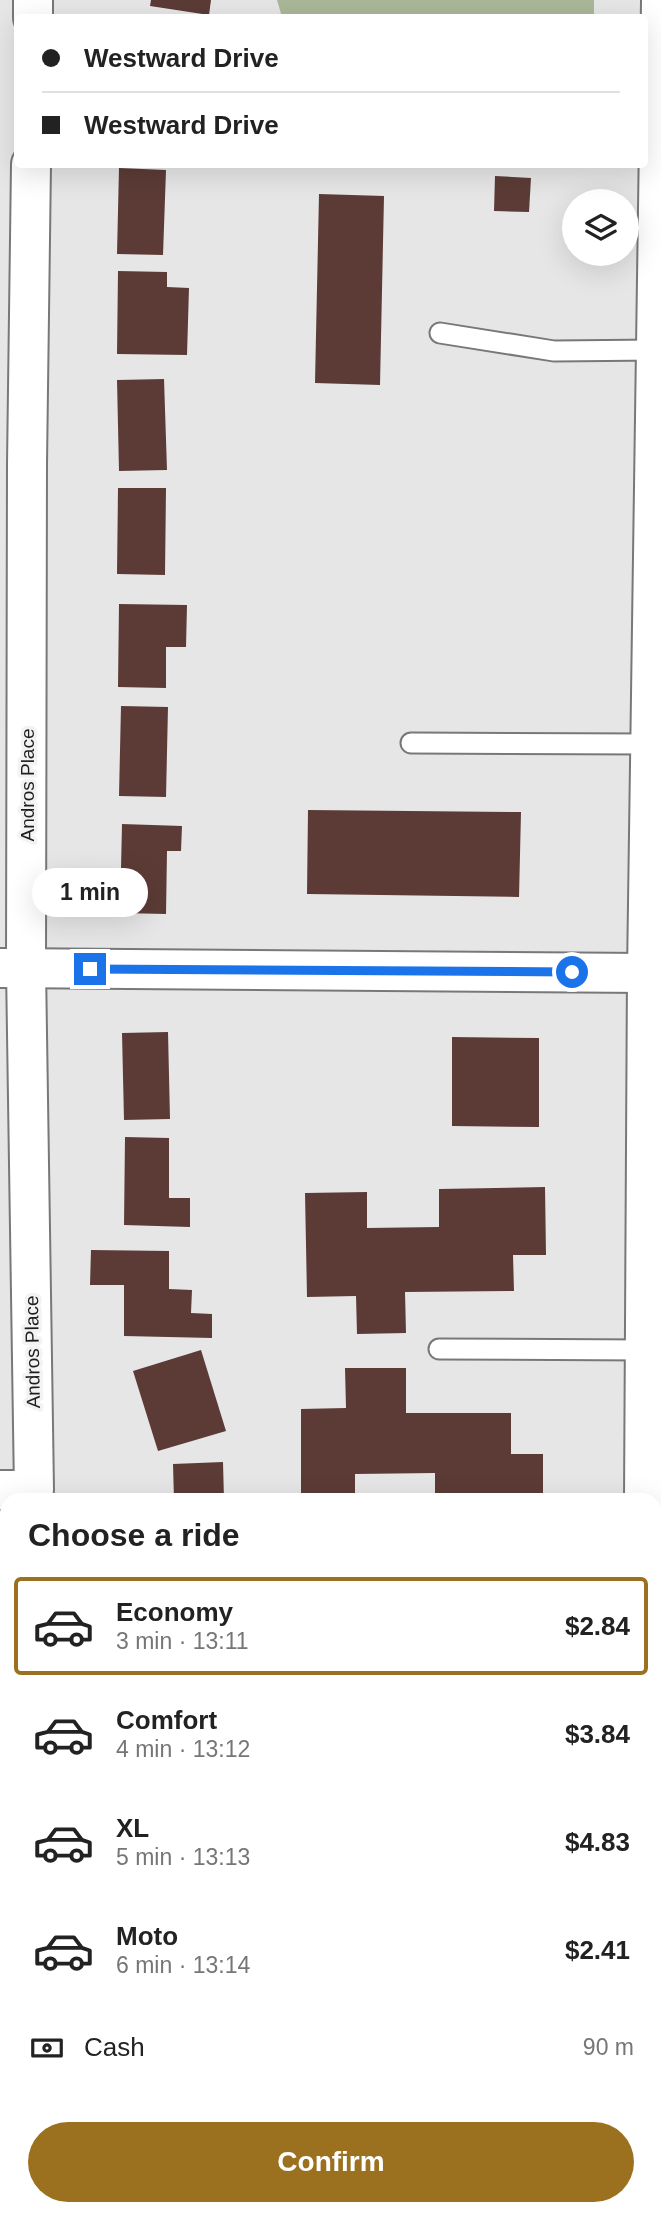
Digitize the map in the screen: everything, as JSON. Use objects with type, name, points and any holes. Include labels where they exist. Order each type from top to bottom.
[{"type":"street","points":[[644,1493],[649,744],[658,565],[657,350],[661,1]]},
{"type":"street","name":"Andros Place","points":[[17,1490],[13,968],[14,464],[31,168]]},
{"type":"street","points":[[13,968],[647,972]]},
{"type":"lane","points":[[440,332],[554,351],[657,350]]},
{"type":"lane","points":[[411,743],[649,744]]},
{"type":"lane","points":[[439,1349],[645,1350]]},
{"type":"green space","points":[[277,0],[594,0],[594,14],[281,14]]},
{"type":"building","points":[[151,0],[211,0],[209,14],[150,6]]},
{"type":"building","points":[[119,168],[166,170],[163,255],[117,254]]},
{"type":"building","points":[[495,176],[531,178],[529,212],[494,211]]},
{"type":"building","points":[[319,194],[384,196],[380,385],[315,383]]},
{"type":"building","points":[[118,271],[167,272],[167,287],[189,288],[187,355],[117,354]]},
{"type":"building","points":[[164,379],[167,470],[119,471],[117,380]]},
{"type":"building","points":[[118,488],[166,488],[165,575],[117,574]]},
{"type":"building","points":[[119,604],[187,605],[186,647],[166,647],[166,688],[118,687]]},
{"type":"building","points":[[121,706],[168,707],[166,797],[119,796]]},
{"type":"building","points":[[308,810],[521,812],[519,897],[307,894]]},
{"type":"building","points":[[122,824],[182,826],[181,851],[167,851],[166,914],[120,913]]},
{"type":"building","points":[[168,1032],[170,1119],[124,1120],[122,1033]]},
{"type":"building","points":[[452,1037],[539,1038],[539,1127],[452,1126]]},
{"type":"building","points":[[125,1137],[169,1138],[169,1198],[190,1198],[190,1227],[124,1225]]},
{"type":"building","points":[[545,1187],[546,1255],[513,1255],[514,1291],[405,1292],[406,1333],[357,1334],[356,1296],[307,1297],[305,1193],[367,1192],[367,1228],[439,1227],[439,1189]]},
{"type":"building","points":[[91,1250],[169,1251],[169,1289],[192,1290],[191,1313],[212,1314],[212,1338],[124,1336],[124,1285],[90,1285]]},
{"type":"building","points":[[201,1350],[226,1431],[158,1451],[133,1371]]},
{"type":"building","points":[[345,1368],[406,1368],[406,1413],[511,1413],[511,1454],[543,1454],[543,1493],[435,1493],[435,1473],[355,1474],[355,1493],[301,1493],[301,1409],[346,1408]]},
{"type":"building","points":[[223,1462],[224,1493],[174,1493],[173,1464]]},
{"type":"route","points":[[90,969],[572,972]]}]
